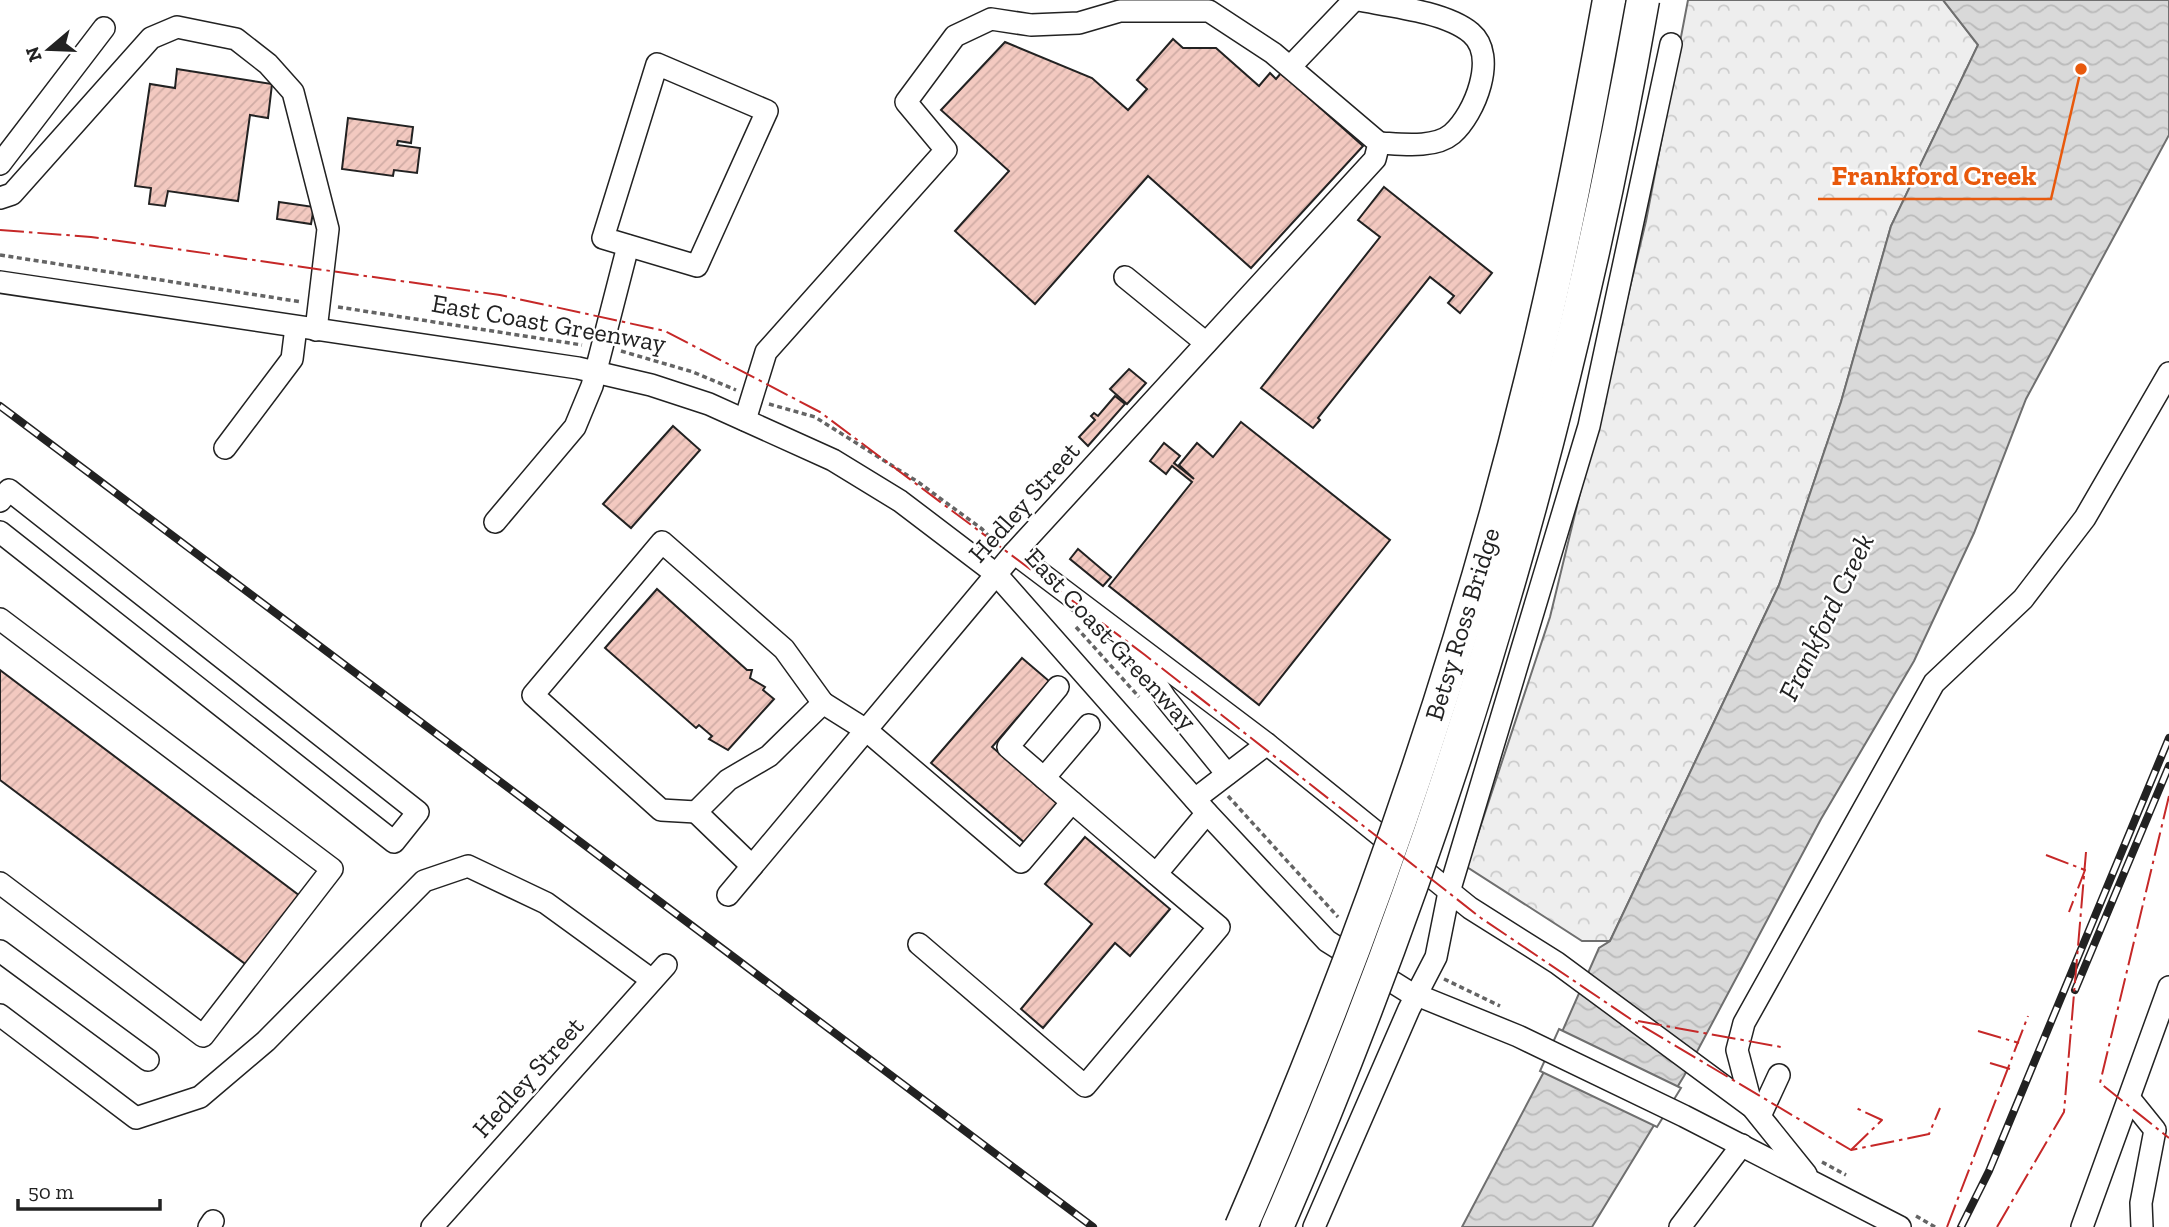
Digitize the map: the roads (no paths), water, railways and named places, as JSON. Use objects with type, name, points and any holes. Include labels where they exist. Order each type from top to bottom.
[{"type":"highway","name":"Betsy Ross Bridge","points":[[1241,1227],[1320,1038],[1368,910],[1414,779],[1476,581],[1546,313],[1576,178],[1609,0]]},
{"type":"highway","name":"Betsy Ross Bridge","points":[[1277,1227],[1337,1083],[1413,884],[1513,574],[1582,308],[1643,0]]},
{"type":"street","points":[[745,420],[766,352],[946,150],[906,102],[955,36],[992,19],[1031,25],[1079,23],[1120,11],[1209,11],[1290,67],[1377,151],[1417,145],[1451,135],[1476,100],[1485,58],[1472,34],[1426,12],[1356,0],[1290,67]]},
{"type":"street","points":[[0,198],[12,194],[151,37],[177,27],[236,39],[268,64],[293,92],[328,229],[319,305],[292,359],[225,448]]},
{"type":"street","points":[[0,164],[104,28]]},
{"type":"street","points":[[1314,1227],[1416,995],[1436,957],[1449,892],[1589,426],[1671,44]]},
{"type":"street","points":[[657,64],[767,111],[697,266],[628,246],[603,238],[657,64]]},
{"type":"street","name":"Hedley Street","points":[[728,895],[1007,562],[1377,151]]},
{"type":"street","points":[[495,522],[575,427],[595,372],[628,246]]},
{"type":"street","points":[[1125,277],[1206,343]]},
{"type":"street","points":[[0,282],[595,372],[651,385],[709,404],[833,460],[1007,562],[1126,637],[1267,744],[1469,908],[1556,963],[1756,1112],[1810,1180]]},
{"type":"street","points":[[1756,1112],[1737,1050],[1744,1023],[1934,682],[2023,599],[2085,518],[2169,373]]},
{"type":"street","points":[[0,501],[9,490],[418,812],[394,842],[0,532]]},
{"type":"street","points":[[752,866],[696,812],[661,810],[533,695],[662,542],[784,649],[822,703],[866,730],[1021,862],[1072,802]]},
{"type":"street","points":[[1007,562],[1201,806],[1326,941],[1416,995],[1518,1036],[1684,1116],[1900,1227]]},
{"type":"street","points":[[0,619],[332,869],[203,1036],[0,883]]},
{"type":"street","points":[[1126,637],[1222,778]]},
{"type":"street","points":[[199,689],[223,659]]},
{"type":"street","points":[[919,944],[1085,1086],[1219,927],[1008,747],[1058,687]]},
{"type":"street","points":[[696,812],[728,780],[769,756],[822,703]]},
{"type":"street","points":[[1044,778],[1089,725]]},
{"type":"street","points":[[1156,874],[1222,778],[1267,744]]},
{"type":"street","name":"Hedley Street","points":[[0,1015],[136,1118],[200,1097],[266,1041],[424,881],[468,866],[546,903],[659,972],[432,1227]]},
{"type":"street","points":[[0,951],[148,1060]]},
{"type":"street","points":[[2082,1227],[2169,987]]},
{"type":"street","points":[[1756,1112],[1779,1075]]},
{"type":"street","points":[[2130,1099],[2155,1130],[2141,1203],[2141,1227]]},
{"type":"street","points":[[1680,1227],[1742,1145]]},
{"type":"water","points":[[1943,0],[2169,0],[2169,135],[2026,399],[1974,533],[1914,661],[1821,819],[1684,1076],[1592,1227],[1462,1227],[1547,1066],[1599,948],[1610,941],[1779,585],[1841,402],[1891,226],[1978,45]]},
{"type":"railway","points":[[0,406],[1093,1227]]},
{"type":"railway","points":[[1961,1227],[1989,1171],[2169,738]]},
{"type":"railway","points":[[2075,990],[2169,766]]},
{"type":"place","name":"Frankford Creek","points":[[2081,69]]}]
